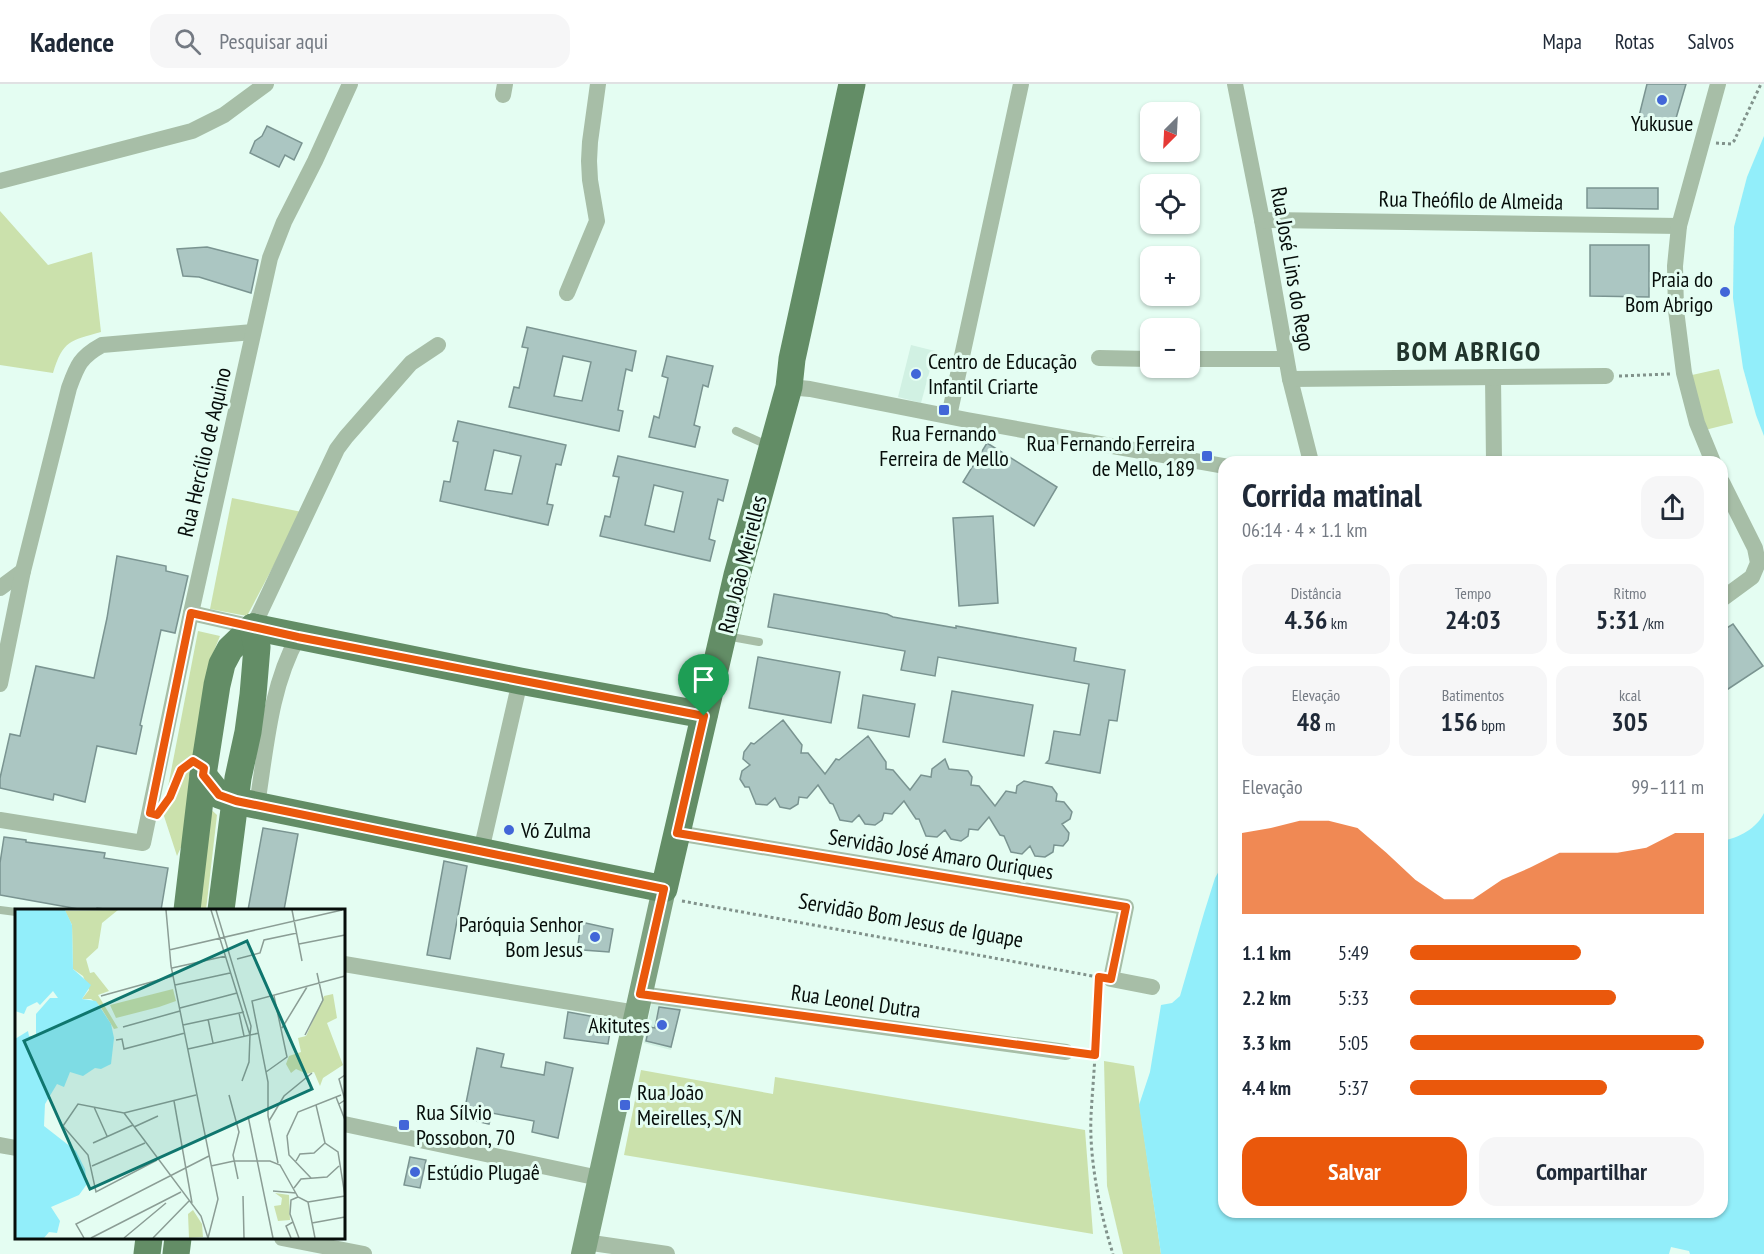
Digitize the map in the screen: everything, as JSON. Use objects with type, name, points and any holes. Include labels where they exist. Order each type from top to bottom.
[{"type":"main road","name":"Rua João Meirelles","points":[[584,1248],[598,1178],[723,636],[733,575],[789,387],[792,359],[852,84]]},
{"type":"main road","points":[[253,627],[704,716]]},
{"type":"main road","points":[[186,909],[204,771],[222,664],[230,649],[253,627]]},
{"type":"main road","points":[[221,909],[247,803],[238,778],[253,695],[257,647],[253,627]]},
{"type":"main road","points":[[204,771],[219,795],[247,803],[481,851],[663,893]]},
{"type":"main road","points":[[147,1254],[149,1239]]},
{"type":"main road","points":[[177,1254],[178,1239]]},
{"type":"street","points":[[0,181],[192,131],[224,115],[266,84]]},
{"type":"street","name":"Rua Hercílio de Aquino","points":[[0,820],[143,843],[191,613],[270,258],[284,222],[350,84]]},
{"type":"street","points":[[567,293],[597,221],[589,161],[598,84]]},
{"type":"street","points":[[949,416],[1021,84]]},
{"type":"street","name":"Rua José Lins do Rego","points":[[1235,84],[1290,379],[1309,456]]},
{"type":"street","points":[[1711,456],[1697,423],[1684,374],[1676,310],[1675,266],[1679,226],[1718,84]]},
{"type":"street","name":"Rua Theófilo de Almeida","points":[[1262,220],[1679,226]]},
{"type":"street","points":[[0,684],[4,632],[24,571],[69,388],[76,370],[87,354],[102,345],[253,332]]},
{"type":"street","points":[[191,613],[253,627],[337,449],[411,363],[438,345]]},
{"type":"street","points":[[1099,358],[1140,358]]},
{"type":"street","points":[[1200,359],[1286,359]]},
{"type":"street","points":[[1290,379],[1605,376]]},
{"type":"street","points":[[1492,377],[1494,456]]},
{"type":"street","points":[[789,387],[810,388],[1218,465]]},
{"type":"street","points":[[1728,494],[1755,548],[1758,563],[1752,577],[1728,595]]},
{"type":"street","points":[[0,588],[24,571]]},
{"type":"street","points":[[247,803],[276,691],[288,654],[298,637]]},
{"type":"street","points":[[481,851],[520,681]]},
{"type":"street","name":"Servidão José Amaro Ouriques","points":[[677,833],[1126,907],[1105,978]]},
{"type":"street","name":"Rua Leonel Dutra","points":[[345,964],[638,1003],[1066,1052]]},
{"type":"street","points":[[1105,978],[1152,987]]},
{"type":"street","points":[[345,1124],[598,1178]]},
{"type":"street","points":[[0,1144],[15,1148]]},
{"type":"street","points":[[287,1239],[364,1254]]},
{"type":"street","points":[[584,1248],[667,1254]]},
{"type":"lane","points":[[736,431],[772,447]]},
{"type":"lane","points":[[723,636],[759,642]]},
{"type":"lane","points":[[0,910],[15,912]]},
{"type":"path","points":[[1703,140],[1724,145],[1731,144],[1761,84]]},
{"type":"path","points":[[1605,376],[1684,374]]},
{"type":"path","points":[[150,813],[157,815],[164,807],[181,770],[193,761],[204,771]]},
{"type":"path","name":"Servidão Bom Jesus de Iguape","points":[[663,893],[1105,978]]},
{"type":"path","points":[[1105,978],[1095,1055],[1091,1118],[1097,1190],[1113,1254]]},
{"type":"path","points":[[1066,1052],[1095,1055]]},
{"type":"shaded area","name":"Centro de Educação Infantil Criarte","points":[[911,345],[935,351],[921,403],[898,397]]},
{"type":"shaded area","name":"Akitutes","points":[[652,1001],[681,1006],[671,1050],[644,1043]]},
{"type":"green space","points":[[0,211],[48,265],[92,252],[101,332],[75,340],[64,348],[53,373],[0,365]]},
{"type":"green space","points":[[1719,369],[1733,423],[1705,430],[1692,375]]},
{"type":"green space","points":[[232,498],[302,512],[247,616],[210,609]]},
{"type":"green space","points":[[198,631],[220,636],[208,666],[187,834],[177,856],[163,813]]},
{"type":"green space","points":[[205,804],[217,815],[206,909],[193,909]]},
{"type":"green space","points":[[1104,1061],[1134,1066],[1161,1254],[1123,1254],[1107,1186]]},
{"type":"green space","points":[[641,1070],[773,1094],[775,1077],[1085,1130],[1093,1234],[624,1155]]},
{"type":"water","points":[[1764,136],[1764,436],[1743,368],[1733,298],[1734,227],[1747,177]]},
{"type":"water","points":[[1764,813],[1764,1254],[1690,1254],[1689,1251],[1671,1247],[1669,1254],[1161,1254],[1139,1105],[1150,1072],[1161,1005],[1172,1003],[1180,996],[1218,873],[1218,1218],[1728,1218],[1728,839],[1747,832]]},
{"type":"building","name":"Yukusue","points":[[1647,84],[1686,84],[1674,125],[1639,116]]},
{"type":"building","points":[[267,126],[302,143],[294,160],[285,155],[279,167],[250,153],[255,141],[262,136]]},
{"type":"building","points":[[1587,188],[1658,188],[1658,209],[1587,208]]},
{"type":"building","points":[[1590,245],[1649,245],[1649,297],[1590,296]]},
{"type":"building","points":[[207,247],[258,260],[251,293],[199,277],[183,276],[177,249]]},
{"type":"building","points":[[527,327],[636,351],[632,371],[626,369],[618,410],[623,411],[619,431],[509,407],[514,387],[519,388],[528,348],[522,347]],"holes":[[[563,356],[591,362],[582,401],[554,396]]]},
{"type":"building","points":[[667,356],[713,366],[708,387],[703,385],[694,425],[700,427],[695,447],[649,437],[654,416],[659,418],[668,378],[662,376]]},
{"type":"building","points":[[458,421],[566,445],[561,465],[556,464],[547,504],[553,505],[548,525],[440,501],[444,481],[450,482],[458,442],[453,441]],"holes":[[[494,450],[521,456],[512,494],[485,490]]]},
{"type":"building","points":[[987,443],[1057,487],[1034,526],[963,482]]},
{"type":"building","points":[[618,456],[728,480],[723,501],[718,499],[709,539],[715,541],[710,561],[600,536],[605,516],[610,517],[619,477],[613,476]],"holes":[[[654,485],[683,492],[674,532],[645,525]]]},
{"type":"building","points":[[993,516],[998,603],[959,606],[953,518]]},
{"type":"building","points":[[117,556],[166,566],[166,571],[188,576],[175,633],[161,630],[140,725],[142,726],[136,754],[97,746],[85,802],[54,794],[53,800],[0,788],[0,778],[10,734],[20,736],[36,666],[94,678]]},
{"type":"building","points":[[774,594],[1076,648],[1074,661],[1125,670],[1117,721],[1109,720],[1100,773],[1046,763],[1049,760],[1054,731],[1080,735],[1089,684],[938,657],[935,676],[901,670],[905,651],[768,627]]},
{"type":"building","points":[[1733,624],[1763,666],[1728,689],[1728,627]]},
{"type":"building","points":[[758,657],[840,672],[831,723],[749,708]]},
{"type":"building","points":[[952,691],[1033,705],[1024,756],[943,742]]},
{"type":"building","points":[[863,695],[915,704],[909,737],[858,728]]},
{"type":"building","points":[[783,720],[802,745],[801,753],[808,753],[825,774],[836,759],[839,760],[868,736],[886,762],[886,769],[893,770],[910,790],[921,775],[931,777],[932,769],[945,759],[949,769],[968,771],[972,777],[971,785],[979,786],[995,806],[1006,791],[1016,793],[1017,786],[1024,781],[1052,787],[1057,794],[1056,801],[1064,802],[1072,812],[1070,819],[1062,824],[1069,833],[1068,840],[1063,846],[1054,845],[1053,852],[1045,857],[1035,856],[1030,846],[1022,854],[1011,852],[1004,836],[1000,835],[989,817],[978,830],[969,829],[968,836],[961,841],[951,839],[945,830],[937,837],[926,836],[919,819],[916,819],[904,801],[892,814],[884,813],[882,820],[875,825],[865,824],[859,815],[852,822],[840,820],[833,804],[818,785],[807,798],[799,797],[798,804],[790,809],[780,807],[775,798],[767,805],[756,804],[749,787],[745,787],[740,779],[742,771],[750,765],[743,759],[744,752],[751,743],[754,744]]},
{"type":"building","points":[[263,828],[298,834],[284,909],[248,909]]},
{"type":"building","points":[[4,837],[105,853],[104,858],[168,868],[161,909],[78,909],[0,895],[0,863]]},
{"type":"building","points":[[444,861],[467,866],[450,959],[427,955]]},
{"type":"building","name":"Paróquia Senhor Bom Jesus","points":[[581,922],[613,929],[609,952],[583,950],[584,946],[578,945]]},
{"type":"building","name":"Akitutes","points":[[659,1007],[680,1010],[671,1047],[646,1041],[649,1027],[655,1028]]},
{"type":"building","points":[[568,1012],[612,1020],[608,1044],[564,1038]]},
{"type":"building","points":[[477,1048],[504,1054],[501,1067],[544,1075],[546,1062],[573,1068],[558,1138],[532,1132],[534,1121],[492,1113],[489,1124],[463,1118]]},
{"type":"building","name":"Estúdio Plugaê","points":[[410,1157],[426,1160],[420,1188],[404,1185]]},
{"type":"place","name":"Yukusue","points":[[1662,100]]},
{"type":"place","name":"Praia do Bom Abrigo","points":[[1725,292]]},
{"type":"place","name":"Centro de Educação Infantil Criarte","points":[[916,374]]},
{"type":"place","name":"Rua Fernando Ferreira de Mello","points":[[944,410]]},
{"type":"place","name":"Rua Fernando Ferreira de Mello, 189","points":[[1207,456]]},
{"type":"place","name":"Vó Zulma","points":[[509,830]]},
{"type":"place","name":"Paróquia Senhor Bom Jesus","points":[[595,937]]},
{"type":"place","name":"Akitutes","points":[[662,1025]]},
{"type":"place","name":"Rua João Meirelles, S/N","points":[[625,1105]]},
{"type":"place","name":"Rua Sílvio Possobon, 70","points":[[404,1125]]},
{"type":"place","name":"Estúdio Plugaê","points":[[415,1172]]},
{"type":"district","name":"BOM ABRIGO","points":[[1469,351]]},
{"type":"route","points":[[191,613],[298,637],[704,716],[677,833],[1126,907],[1111,979],[1099,977],[1095,1055],[640,994],[664,889],[236,801],[219,795],[203,775],[204,768],[193,761],[181,770],[164,807],[157,815],[150,813],[191,613]]}]
